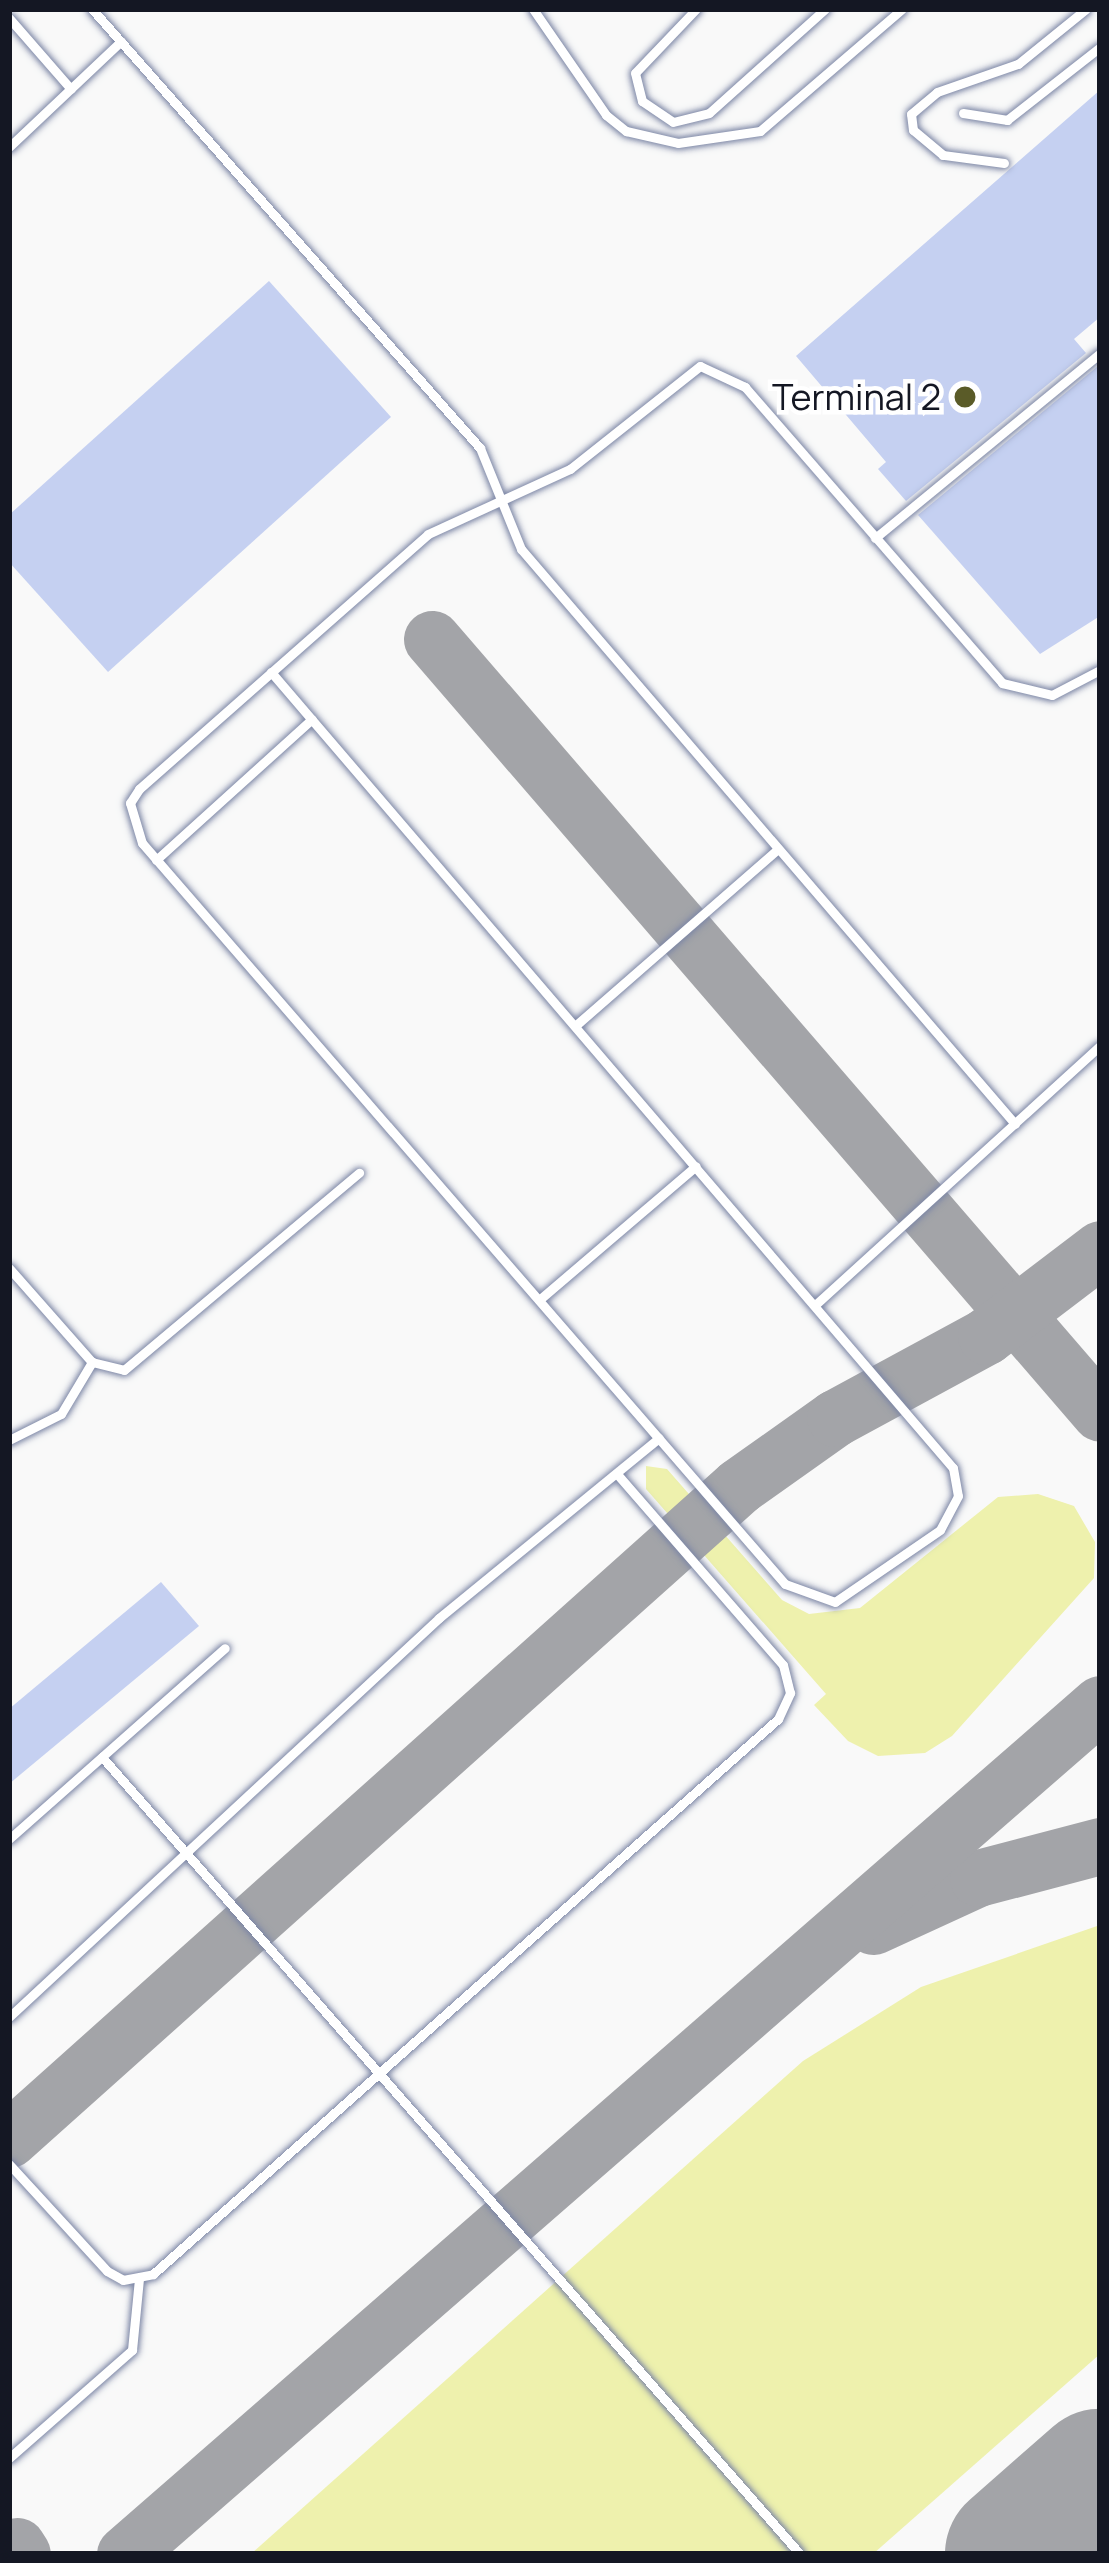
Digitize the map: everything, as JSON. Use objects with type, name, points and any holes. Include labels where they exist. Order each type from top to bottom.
[{"type":"lane","points":[[92,9],[480,448],[521,549],[1015,1124]]},
{"type":"lane","points":[[533,9],[626,130],[678,143],[760,131],[902,9]]},
{"type":"lane","points":[[696,9],[635,73],[642,101],[673,122],[710,113],[825,9]]},
{"type":"lane","points":[[1004,163],[943,155],[913,130],[911,114],[937,92],[1018,64],[1086,9]]},
{"type":"lane","points":[[9,18],[71,89]]},
{"type":"lane","points":[[9,147],[121,41]]},
{"type":"lane","points":[[963,112],[1007,120],[1100,47]]},
{"type":"lane","points":[[874,538],[1100,352]]},
{"type":"lane","points":[[272,672],[953,1468],[958,1496],[940,1530],[849,1599],[808,1599],[659,1438],[156,860],[133,831],[130,803],[272,672],[428,534],[570,469],[700,366],[745,387],[1016,693],[1052,695],[1100,670]]},
{"type":"lane","points":[[156,860],[312,718]]},
{"type":"lane","points":[[575,1026],[778,849]]},
{"type":"lane","points":[[815,1305],[1100,1046]]},
{"type":"lane","points":[[539,1300],[696,1166]]},
{"type":"lane","points":[[9,1268],[92,1362],[124,1370],[147,1359],[359,1173]]},
{"type":"lane","points":[[9,1440],[61,1414],[92,1362]]},
{"type":"lane","points":[[9,2017],[439,1618],[659,1438]]},
{"type":"lane","points":[[9,2164],[107,2271],[139,2279],[166,2265],[786,1707],[783,1665],[616,1473]]},
{"type":"lane","points":[[9,1839],[226,1648]]},
{"type":"lane","points":[[102,1757],[800,2554]]},
{"type":"lane","points":[[9,2458],[132,2350],[139,2279]]},
{"type":"green space","points":[[646,1466],[667,1469],[782,1600],[809,1614],[860,1608],[998,1497],[1038,1494],[1074,1506],[1095,1542],[1094,1578],[952,1736],[925,1753],[878,1756],[848,1741],[814,1705],[826,1694],[646,1489]]},
{"type":"green space","points":[[1100,1925],[1100,2354],[873,2554],[251,2554],[803,2061],[921,1987]]},
{"type":"building","name":"Terminal 2","points":[[1100,90],[1100,317],[1074,339],[1086,353],[906,501],[878,469],[886,462],[796,356]]},
{"type":"building","points":[[269,281],[391,417],[108,672],[9,562],[9,515]]},
{"type":"building","points":[[1098,366],[1100,616],[1040,654],[918,515]]},
{"type":"building","points":[[161,1582],[199,1626],[9,1784],[9,1709]]},
{"type":"taxiway","points":[[432,639],[1100,1413]]},
{"type":"taxiway","points":[[9,2139],[739,1486],[835,1418],[986,1336],[1100,1249]]},
{"type":"taxiway","points":[[125,2554],[1100,1704]]},
{"type":"taxiway","points":[[873,1926],[978,1878],[1100,1846]]},
{"type":"taxiway","points":[[17,2546],[22,2554]]},
{"type":"runway","points":[[1017,2554],[1100,2481]]},
{"type":"place","name":"Terminal 2","points":[[965,397]]}]
